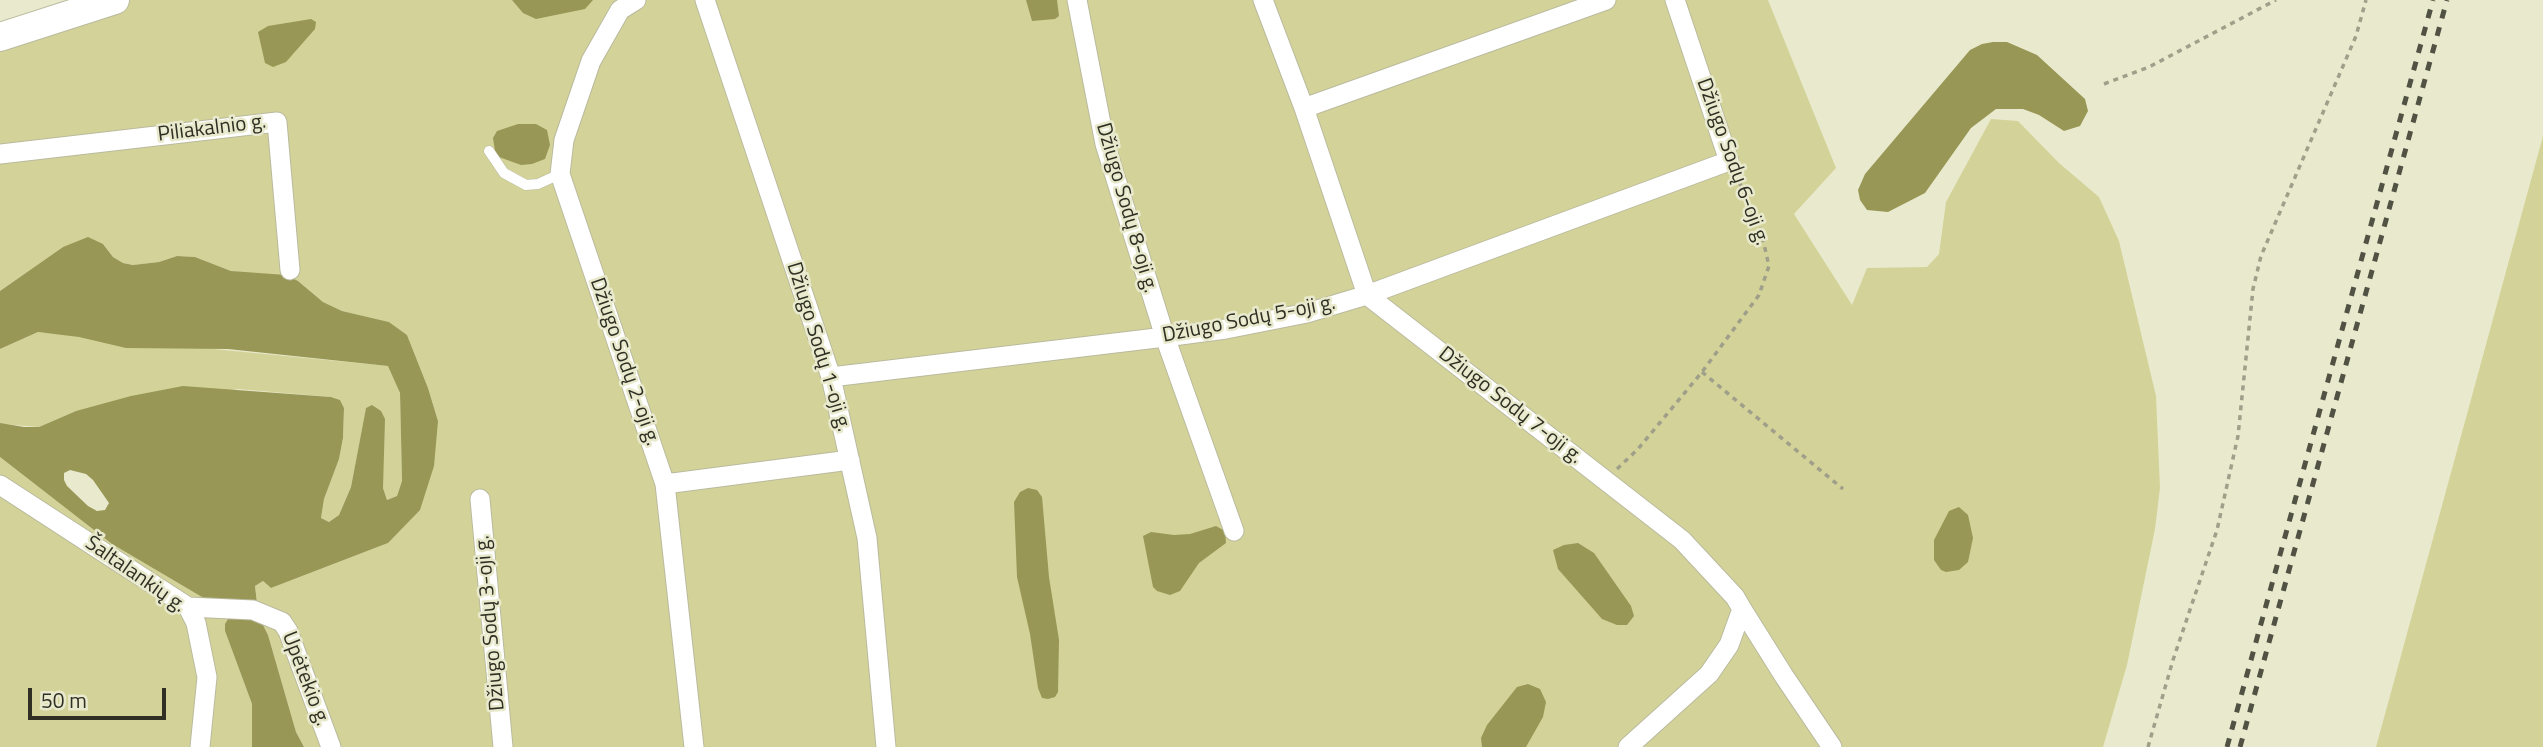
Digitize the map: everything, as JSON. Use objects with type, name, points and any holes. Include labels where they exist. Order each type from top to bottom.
[{"type":"main road","points":[[0,37],[115,0]]},
{"type":"street","name":"Džiugo Sodų 2-oji g.","points":[[636,0],[620,10],[591,61],[564,140],[560,174],[665,484],[694,747]]},
{"type":"street","name":"Džiugo Sodų 1-oji g.","points":[[705,0],[831,377],[867,538],[886,747]]},
{"type":"street","name":"Džiugo Sodų 8-oji g.","points":[[1077,0],[1105,144],[1165,337],[1234,531]]},
{"type":"street","points":[[1264,0],[1304,108],[1367,295]]},
{"type":"street","points":[[1304,108],[1606,0]]},
{"type":"street","name":"Džiugo Sodų 6-oji g.","points":[[1675,0],[1729,161]]},
{"type":"street","name":"Piliakalnio g.","points":[[0,154],[277,122],[290,270]]},
{"type":"street","name":"Džiugo Sodų 5-oji g.","points":[[831,377],[1226,329],[1307,313],[1367,295],[1729,161]]},
{"type":"street","name":"Džiugo Sodų 7-oji g.","points":[[1367,295],[1682,540],[1735,597],[1832,747]]},
{"type":"street","points":[[665,484],[850,460]]},
{"type":"street","name":"Šaltalankių g.","points":[[0,485],[188,607],[199,635],[206,677],[200,747]]},
{"type":"street","name":"Džiugo Sodų 3-oji g.","points":[[480,499],[503,747]]},
{"type":"street","name":"Upėtekio g.","points":[[188,607],[253,610],[282,622],[288,631],[331,747]]},
{"type":"street","points":[[1628,747],[1709,674],[1729,645],[1742,609]]},
{"type":"lane","points":[[489,151],[504,173],[518,183],[531,185],[560,174]]},
{"type":"path","points":[[2104,84],[2149,67],[2276,0]]},
{"type":"path","points":[[2148,747],[2173,660],[2217,530],[2240,424],[2253,289],[2261,256],[2351,48],[2366,0]]},
{"type":"path","name":"Džiugo Sodų 6-oji g.","points":[[1605,480],[1639,449],[1702,372],[1759,295],[1769,266],[1760,227],[1729,161]]},
{"type":"path","points":[[1702,372],[1843,489]]},
{"type":"green space","points":[[115,0],[1768,0],[1836,168],[1794,214],[1852,305],[1867,268],[1927,267],[1939,254],[1946,202],[1991,119],[2018,121],[2059,163],[2099,197],[2119,241],[2156,396],[2160,488],[2155,529],[2127,665],[2103,747],[304,747],[296,732],[268,635],[262,623],[225,631],[252,704],[252,747],[0,747],[0,457],[112,544],[207,600],[237,599],[257,602],[255,586],[263,581],[271,588],[388,543],[438,421],[407,335],[389,322],[342,311],[323,302],[298,281],[231,271],[195,257],[177,256],[159,262],[134,265],[123,263],[113,257],[103,244],[63,247],[0,291],[0,37]]},
{"type":"green space","points":[[2543,136],[2543,747],[2376,747]]},
{"type":"green space","points":[[38,332],[389,366],[400,393],[402,481],[397,496],[387,500],[366,409],[351,487],[339,515],[329,522],[321,518],[324,499],[339,459],[343,438],[344,408],[340,400],[331,397],[238,389],[76,411],[39,427],[2,424],[0,349]]},
{"type":"shaded area","points":[[512,0],[593,0],[585,9],[536,19],[523,13]]},
{"type":"shaded area","points":[[1026,0],[1057,0],[1059,16],[1055,19],[1032,21]]},
{"type":"shaded area","points":[[311,19],[316,22],[315,29],[286,62],[273,67],[265,63],[258,32],[268,26]]},
{"type":"shaded area","points":[[1993,42],[2007,42],[2037,55],[2085,99],[2088,111],[2080,126],[2064,131],[2039,115],[2023,109],[1996,109],[1971,128],[1925,193],[1888,212],[1867,210],[1860,200],[1858,190],[1865,174],[1970,50]]},
{"type":"shaded area","points":[[518,124],[536,124],[547,130],[550,145],[545,159],[521,165],[499,157],[493,138],[497,131]]},
{"type":"shaded area","points":[[88,237],[103,244],[113,257],[133,265],[159,262],[177,256],[195,257],[231,271],[286,275],[298,281],[323,302],[342,311],[389,322],[407,335],[438,421],[434,466],[420,510],[388,543],[271,588],[263,581],[255,586],[257,603],[237,599],[207,600],[112,544],[0,457],[0,423],[39,427],[76,411],[183,386],[331,397],[340,400],[344,408],[339,459],[324,499],[321,518],[329,522],[339,515],[351,487],[366,408],[372,405],[381,411],[385,419],[383,488],[387,500],[397,496],[402,481],[400,393],[388,366],[228,349],[126,348],[79,337],[38,332],[0,349],[0,291],[63,247]],"holes":[[[70,470],[86,474],[109,503],[105,510],[97,511],[88,506],[64,480],[64,473]]]},
{"type":"shaded area","points":[[1028,488],[1037,490],[1042,497],[1049,577],[1059,640],[1058,692],[1055,697],[1048,699],[1042,698],[1038,688],[1030,634],[1017,577],[1014,502],[1020,492]]},
{"type":"shaded area","points":[[1959,507],[1968,515],[1973,538],[1968,562],[1959,570],[1946,572],[1941,570],[1934,560],[1934,540],[1949,511]]},
{"type":"shaded area","points":[[1216,526],[1225,531],[1226,543],[1199,563],[1180,591],[1170,595],[1157,591],[1153,587],[1143,536],[1151,532],[1190,534]]},
{"type":"shaded area","points":[[1578,543],[1594,553],[1631,606],[1634,616],[1627,625],[1617,625],[1602,619],[1558,569],[1553,550]]},
{"type":"shaded area","points":[[245,617],[262,623],[268,635],[296,732],[304,747],[252,747],[252,704],[225,631],[228,619]]},
{"type":"shaded area","points":[[1528,684],[1540,689],[1546,702],[1543,717],[1526,747],[1482,747],[1481,738],[1487,725],[1517,687]]},
{"type":"railway","points":[[2227,747],[2433,0]]},
{"type":"railway","points":[[2240,747],[2447,0]]}]
